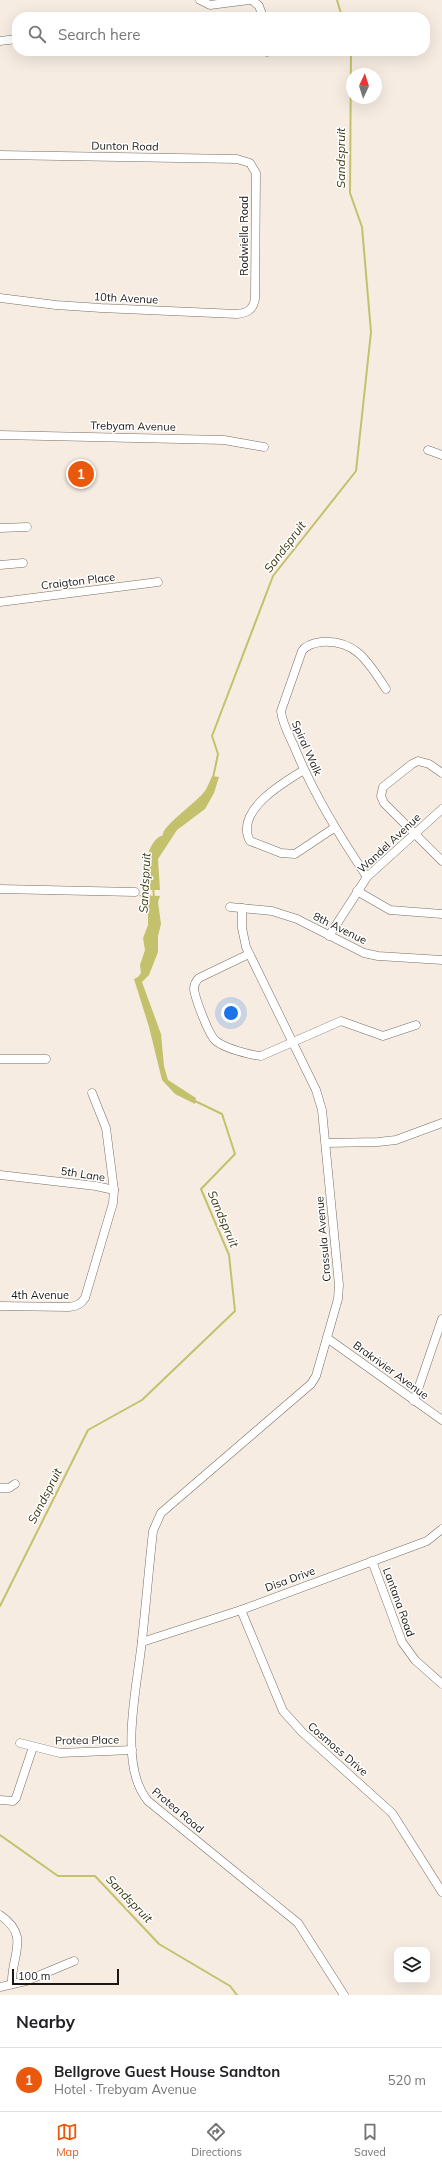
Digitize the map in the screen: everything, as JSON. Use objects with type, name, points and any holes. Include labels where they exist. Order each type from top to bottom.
[{"type":"street","points":[[200,0],[210,5],[248,0]]},
{"type":"street","points":[[252,0],[259,6],[261,12]]},
{"type":"street","points":[[0,40],[12,40]]},
{"type":"street","name":"Dunton Road","points":[[0,155],[237,159],[250,162]]},
{"type":"street","name":"Rodwiella Road","points":[[250,162],[256,173],[255,299],[251,310]]},
{"type":"street","name":"10th Avenue","points":[[0,298],[101,308],[237,314],[251,310]]},
{"type":"street","name":"Trebyam Avenue","points":[[0,434],[224,440],[264,447]]},
{"type":"street","points":[[428,450],[442,455]]},
{"type":"street","points":[[0,528],[27,527]]},
{"type":"street","points":[[0,565],[23,563]]},
{"type":"street","name":"Craigton Place","points":[[0,602],[158,582]]},
{"type":"street","name":"Spiral Walk","points":[[367,877],[334,828],[304,770],[283,721],[281,711],[305,648],[317,643],[328,642],[348,646],[364,657],[386,689]]},
{"type":"street","points":[[442,773],[429,764],[418,761],[382,787],[381,796],[384,803],[442,861]]},
{"type":"street","points":[[304,770],[275,787],[263,800],[251,816],[247,832],[248,838],[251,843],[263,848],[281,853],[295,854],[334,828]]},
{"type":"street","name":"Wandel Avenue","points":[[329,936],[367,877],[442,809]]},
{"type":"street","points":[[0,889],[135,892]]},
{"type":"street","points":[[357,891],[390,910],[442,914]]},
{"type":"street","name":"8th Avenue","points":[[230,907],[272,911],[291,917],[364,953],[378,956],[442,960]]},
{"type":"street","name":"Crassula Avenue","points":[[161,1513],[311,1384],[327,1338],[339,1291],[322,1110],[316,1090],[249,954],[242,928],[242,908]]},
{"type":"street","points":[[249,954],[196,981],[195,992],[211,1035],[221,1044],[256,1055],[266,1055],[341,1021],[383,1036],[416,1025]]},
{"type":"street","points":[[0,1059],[46,1059]]},
{"type":"street","points":[[92,1093],[106,1128],[114,1190]]},
{"type":"street","points":[[326,1143],[378,1142],[396,1140],[442,1123]]},
{"type":"street","name":"5th Lane","points":[[0,1174],[96,1186],[114,1190],[113,1203],[85,1298],[79,1305]]},
{"type":"street","name":"4th Avenue","points":[[0,1306],[69,1307],[79,1305]]},
{"type":"street","points":[[414,1401],[442,1319]]},
{"type":"street","name":"Brakrivier Avenue","points":[[327,1338],[442,1420]]},
{"type":"street","points":[[0,1488],[9,1488],[15,1484]]},
{"type":"street","name":"Protea Road","points":[[161,1513],[152,1531],[142,1642],[133,1716],[132,1750],[136,1779],[142,1794],[148,1801],[298,1923],[344,1995]]},
{"type":"street","name":"Disa Drive","points":[[142,1642],[241,1610],[427,1541],[442,1529]]},
{"type":"street","name":"Lantana Road","points":[[372,1561],[402,1642],[415,1660],[442,1684]]},
{"type":"street","name":"Cosmoss Drive","points":[[241,1610],[283,1711],[302,1732],[392,1813],[442,1892]]},
{"type":"street","name":"Protea Place","points":[[20,1743],[60,1753],[132,1750]]},
{"type":"street","points":[[0,1800],[13,1801],[16,1798],[33,1747]]},
{"type":"street","points":[[0,1915],[16,1933],[19,1941],[12,1974],[12,1983]]},
{"type":"street","points":[[0,1987],[26,1981],[74,1961]]},
{"type":"water","points":[[212,776],[219,777],[214,793],[205,809],[177,830],[158,859],[160,890],[144,890],[147,859],[152,844],[163,835],[164,831],[174,820],[205,791]]},
{"type":"water","points":[[139,895],[160,896],[158,902],[161,924],[158,936],[158,952],[149,975],[142,982],[161,1034],[164,1066],[168,1080],[196,1098],[195,1104],[175,1094],[162,1080],[149,1027],[134,979],[141,973],[140,965],[145,950],[143,938],[148,925],[145,901]]},
{"type":"waterway","name":"Sandspruit","points":[[337,0],[341,12]]},
{"type":"waterway","name":"Sandspruit","points":[[213,778],[218,754],[212,736],[273,576],[356,471],[371,332],[362,227],[350,193],[351,56]]},
{"type":"waterway","name":"Sandspruit","points":[[153,887],[154,897]]},
{"type":"waterway","name":"Sandspruit","points":[[0,1606],[88,1430],[142,1400],[235,1311],[229,1255],[201,1189],[235,1154],[222,1114],[195,1101]]},
{"type":"waterway","name":"Sandspruit","points":[[0,1835],[58,1876],[95,1876],[159,1944],[230,1986],[237,1995]]},
{"type":"place","name":"Bellgrove Guest House Sandton","points":[[81,474]]}]
